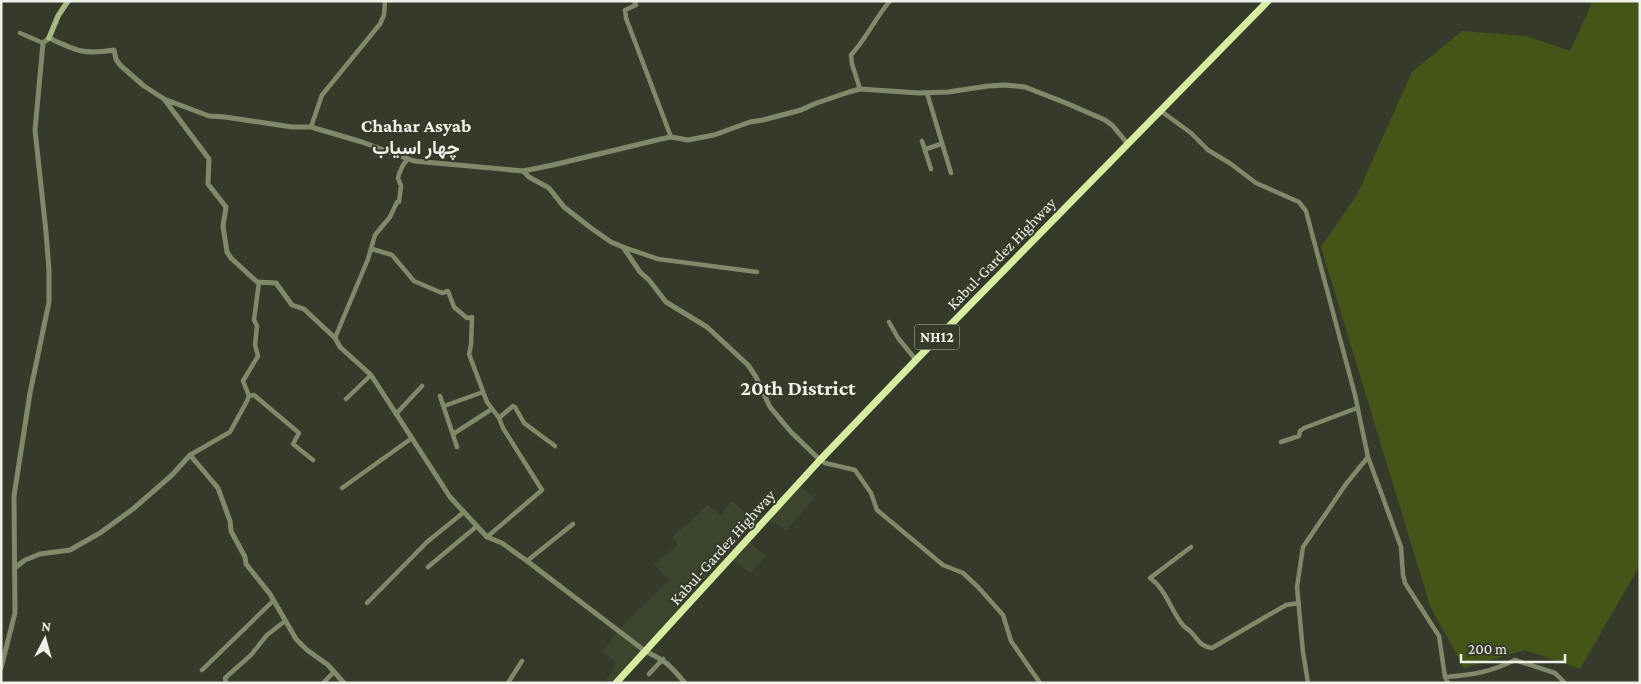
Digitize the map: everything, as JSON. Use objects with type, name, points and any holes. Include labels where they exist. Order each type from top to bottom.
[{"type":"highway","name":"Kabul-Gardez Highway","points":[[616,683],[820,460],[1080,191],[1268,1]]},
{"type":"main road","points":[[49,38],[58,16],[68,1]]},
{"type":"street","points":[[311,127],[322,95],[380,24],[384,15],[385,1]]},
{"type":"street","points":[[634,1],[636,5],[625,10],[626,18],[671,137]]},
{"type":"street","points":[[860,90],[851,55],[864,40],[877,16],[890,1]]},
{"type":"street","points":[[20,33],[43,43]]},
{"type":"street","points":[[1,668],[15,613],[14,496],[30,393],[49,302],[46,232],[35,130],[43,43],[49,38],[78,51],[93,54],[114,50],[120,65],[144,86],[164,99],[209,116],[225,116],[292,127],[311,127],[362,142],[414,161],[523,171],[671,137],[688,140],[714,134],[750,122],[801,110],[848,92],[860,90],[927,93],[1005,85],[1025,87],[1066,102],[1105,120],[1112,125],[1128,144]]},
{"type":"street","points":[[927,93],[951,173]]},
{"type":"street","points":[[164,99],[209,159],[208,184],[226,208],[223,226],[227,252],[240,267],[259,282],[276,283],[292,305],[304,309],[335,338],[340,347],[371,375],[450,496],[487,537],[502,543],[527,561],[645,651],[663,659],[672,666],[684,683]]},
{"type":"street","points":[[1161,111],[1191,133],[1208,150],[1256,183],[1298,202],[1306,211],[1355,395],[1368,457],[1401,547],[1405,583],[1439,636],[1445,677],[1448,683]]},
{"type":"street","points":[[922,141],[930,169]]},
{"type":"street","points":[[926,150],[941,144]]},
{"type":"street","points":[[335,338],[372,249],[375,235],[390,216],[397,202],[399,202],[401,186],[398,178],[403,165],[408,159]]},
{"type":"street","points":[[523,171],[529,177],[549,188],[564,207],[611,242],[658,259],[757,272]]},
{"type":"street","points":[[623,247],[640,272],[649,280],[666,302],[707,327],[748,365],[760,384],[770,407],[791,432],[820,460],[825,463],[855,470],[871,493],[877,510],[943,565],[963,573],[978,587],[1003,615],[1010,641],[1040,683]]},
{"type":"street","points":[[372,249],[392,255],[414,281],[442,293],[448,291],[454,307],[467,318],[472,317],[469,354],[487,402],[499,418],[503,428],[542,490],[487,537]]},
{"type":"street","points":[[249,396],[243,381],[258,356],[255,345],[257,326],[254,320],[259,282]]},
{"type":"street","points":[[889,322],[898,338],[916,360]]},
{"type":"street","points":[[346,399],[371,375]]},
{"type":"street","points":[[396,414],[422,386]]},
{"type":"street","points":[[444,406],[483,392]]},
{"type":"street","points":[[16,567],[25,560],[40,554],[70,550],[100,534],[172,476],[190,455],[230,432],[249,396],[254,394],[299,433],[293,444],[313,460]]},
{"type":"street","points":[[440,396],[458,447]]},
{"type":"street","points":[[499,418],[513,406],[524,423],[555,446]]},
{"type":"street","points":[[1281,442],[1299,436],[1300,431],[1304,428],[1357,408]]},
{"type":"street","points":[[453,434],[492,409]]},
{"type":"street","points":[[342,488],[412,438]]},
{"type":"street","points":[[190,455],[218,488],[230,520],[231,531],[245,557],[246,564],[274,601],[296,639],[344,683]]},
{"type":"street","points":[[1308,683],[1297,587],[1303,547],[1346,484],[1368,457]]},
{"type":"street","points":[[367,603],[427,542],[464,512]]},
{"type":"street","points":[[527,561],[573,524]]},
{"type":"street","points":[[428,567],[477,526]]},
{"type":"street","points":[[1191,547],[1150,578],[1163,590],[1181,624],[1204,647],[1212,648],[1286,606],[1299,604]]},
{"type":"street","points":[[202,670],[274,601]]},
{"type":"street","points":[[226,683],[225,678],[250,655],[267,635],[285,621]]},
{"type":"street","points":[[649,674],[663,659]]},
{"type":"street","points":[[1445,677],[1495,670],[1515,660],[1555,673],[1565,683]]},
{"type":"street","points":[[515,683],[509,681],[522,661]]},
{"type":"street","points":[[323,683],[334,672]]},
{"type":"shaded area","points":[[801,487],[814,498],[787,530],[769,520]]},
{"type":"shaded area","points":[[732,501],[756,521],[612,683],[603,683],[611,674],[616,663],[603,651],[621,627],[669,580],[654,564],[678,545],[673,537],[674,535],[707,505],[721,515]]},
{"type":"shaded area","points":[[749,542],[766,556],[750,573],[733,560]]},
{"type":"green space","points":[[1593,1],[1640,1],[1640,565],[1580,669],[1525,650],[1464,668],[1430,606],[1321,247],[1357,195],[1412,72],[1462,31],[1527,36],[1570,51]]},
{"type":"district","name":"Chahar Asyab چهار اسیاب","points":[[416,136]]},
{"type":"district","name":"20th District","points":[[798,388]]}]
